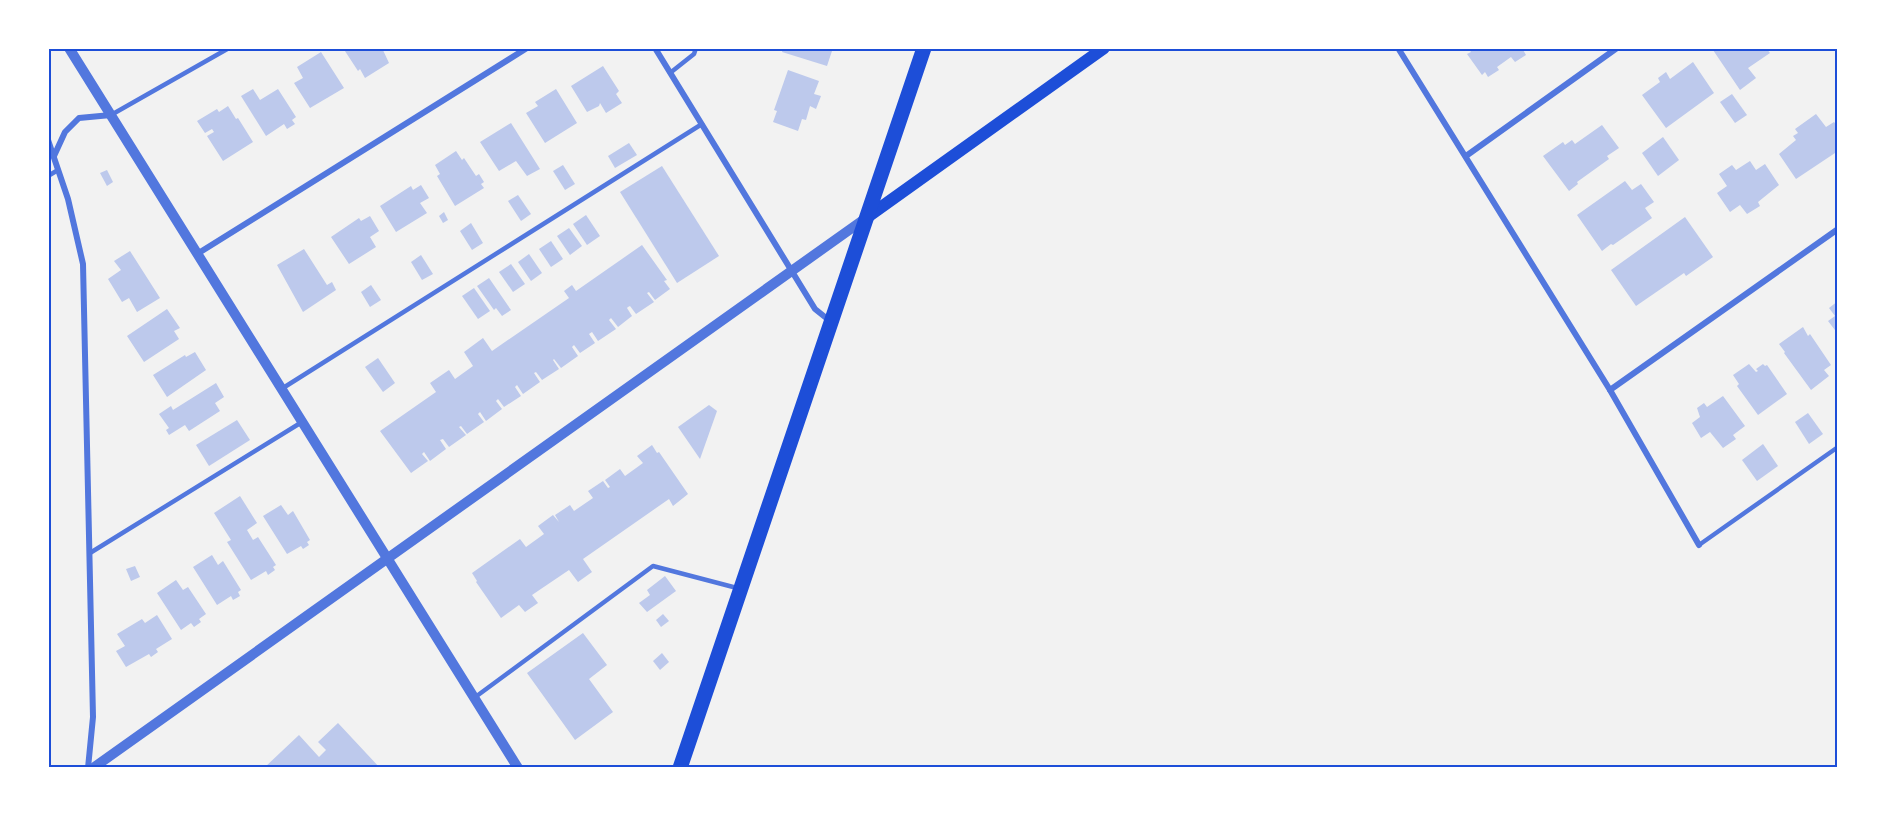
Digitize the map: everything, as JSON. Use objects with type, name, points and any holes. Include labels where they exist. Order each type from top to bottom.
[{"type":"main road","points":[[680,768],[924,48]]},
{"type":"main road","points":[[866,218],[1104,48]]},
{"type":"street","points":[[69,48],[518,768]]},
{"type":"street","points":[[197,254],[527,48]]},
{"type":"street","points":[[655,48],[815,309],[831,321]]},
{"type":"street","points":[[1398,48],[1610,390],[1699,545]]},
{"type":"street","points":[[1466,156],[1617,48]]},
{"type":"street","points":[[54,156],[65,132],[79,118],[111,115]]},
{"type":"street","points":[[48,140],[74,220],[83,264],[93,717],[88,768]]},
{"type":"street","points":[[93,768],[866,218]]},
{"type":"street","points":[[1610,390],[1838,229]]},
{"type":"lane","points":[[111,115],[229,48]]},
{"type":"lane","points":[[670,73],[694,54],[696,48]]},
{"type":"lane","points":[[281,389],[702,124]]},
{"type":"lane","points":[[48,176],[58,170]]},
{"type":"lane","points":[[90,553],[302,422]]},
{"type":"lane","points":[[1699,545],[1838,447]]},
{"type":"lane","points":[[474,698],[653,566],[740,589]]},
{"type":"building","points":[[343,48],[382,48],[389,63],[365,78]]},
{"type":"building","points":[[783,48],[833,48],[827,66],[782,52]]},
{"type":"building","points":[[1468,48],[1522,48],[1526,55],[1515,62],[1511,57],[1497,67],[1499,70],[1488,77],[1485,72],[1482,75],[1467,54],[1471,52]]},
{"type":"building","points":[[1716,48],[1766,48],[1770,53],[1748,68],[1756,78],[1740,90],[1713,50]]},
{"type":"building","points":[[321,52],[344,88],[310,108],[294,83],[303,78],[297,67]]},
{"type":"building","points":[[1693,62],[1714,93],[1666,128],[1642,95],[1660,82],[1658,78],[1666,72],[1670,79]]},
{"type":"building","points":[[603,66],[619,91],[616,94],[622,103],[606,113],[600,103],[599,106],[587,112],[571,86]]},
{"type":"building","points":[[788,70],[819,81],[814,94],[821,96],[816,109],[810,106],[806,120],[802,119],[798,131],[773,122],[777,111],[774,110]]},
{"type":"building","points":[[253,89],[260,100],[278,89],[296,117],[292,120],[295,124],[287,129],[284,124],[266,136],[241,96]]},
{"type":"building","points":[[556,89],[577,123],[545,143],[526,113],[538,106],[535,102]]},
{"type":"building","points":[[1732,94],[1747,115],[1735,123],[1720,102]]},
{"type":"building","points":[[228,106],[253,142],[223,161],[207,136],[214,132],[212,129],[205,133],[197,121],[217,109],[219,112]]},
{"type":"building","points":[[1816,114],[1826,127],[1834,122],[1838,127],[1838,151],[1796,179],[1779,154],[1796,140],[1793,136],[1798,133],[1795,129]]},
{"type":"building","points":[[511,123],[540,169],[527,176],[516,161],[499,171],[480,142]]},
{"type":"building","points":[[1602,125],[1619,148],[1607,156],[1609,159],[1577,182],[1578,184],[1569,191],[1543,156],[1563,142],[1565,145],[1572,140],[1575,144]]},
{"type":"building","points":[[1663,137],[1679,160],[1658,176],[1642,153]]},
{"type":"building","points":[[629,143],[637,155],[615,168],[608,156]]},
{"type":"building","points":[[456,151],[462,160],[464,158],[476,176],[479,174],[484,182],[481,184],[484,188],[455,206],[437,176],[440,174],[435,165]]},
{"type":"building","points":[[1750,161],[1756,170],[1765,164],[1779,185],[1758,202],[1760,206],[1747,214],[1740,205],[1730,212],[1717,193],[1727,186],[1719,174],[1732,165],[1736,170]]},
{"type":"building","points":[[563,165],[575,184],[565,190],[553,171]]},
{"type":"building","points":[[662,166],[719,256],[677,283],[620,192]]},
{"type":"building","points":[[107,170],[113,182],[107,186],[100,173]]},
{"type":"building","points":[[1625,181],[1632,190],[1641,184],[1654,202],[1645,208],[1652,218],[1602,251],[1577,215]]},
{"type":"building","points":[[421,185],[429,198],[420,203],[427,213],[396,232],[380,206],[411,186],[413,190]]},
{"type":"building","points":[[518,195],[531,214],[521,221],[508,201]]},
{"type":"building","points":[[444,212],[448,220],[443,223],[439,216]]},
{"type":"building","points":[[586,215],[600,236],[587,245],[573,224]]},
{"type":"building","points":[[370,216],[379,231],[370,237],[376,247],[349,264],[331,237],[359,218],[361,221]]},
{"type":"building","points":[[1685,217],[1713,257],[1686,276],[1684,273],[1636,306],[1611,270]]},
{"type":"building","points":[[471,223],[483,243],[472,250],[460,231]]},
{"type":"building","points":[[569,228],[582,246],[570,255],[557,236]]},
{"type":"building","points":[[551,241],[563,259],[551,267],[539,249]]},
{"type":"building","points":[[642,245],[667,280],[664,281],[670,289],[655,300],[649,292],[647,293],[654,302],[636,314],[630,306],[628,307],[632,316],[618,327],[611,318],[609,320],[616,329],[598,341],[592,332],[589,334],[595,343],[580,353],[574,345],[572,347],[578,356],[561,368],[554,359],[559,369],[542,380],[536,372],[534,373],[540,382],[523,394],[517,385],[515,387],[521,396],[504,407],[498,399],[496,401],[502,409],[486,421],[480,412],[478,414],[484,422],[467,434],[461,426],[459,427],[466,435],[449,447],[443,439],[440,440],[446,449],[430,461],[424,452],[422,454],[428,461],[411,473],[380,431],[436,392],[430,383],[449,370],[455,379],[473,366],[464,352],[483,338],[492,351],[569,298],[564,291],[572,285],[576,291]]},
{"type":"building","points":[[304,249],[327,285],[332,282],[336,290],[303,312],[277,265]]},
{"type":"building","points":[[130,251],[160,298],[137,312],[129,298],[122,302],[108,279],[121,270],[114,261]]},
{"type":"building","points":[[529,254],[542,273],[531,281],[518,262]]},
{"type":"building","points":[[421,255],[433,274],[422,280],[411,262]]},
{"type":"building","points":[[511,264],[525,284],[513,292],[499,272]]},
{"type":"building","points":[[489,278],[511,310],[502,316],[496,308],[494,310],[477,286]]},
{"type":"building","points":[[371,285],[381,300],[370,307],[361,292]]},
{"type":"building","points":[[474,288],[490,311],[478,319],[462,296]]},
{"type":"building","points":[[1838,301],[1838,334],[1828,321],[1835,316],[1829,308]]},
{"type":"building","points":[[167,309],[180,328],[174,331],[179,339],[144,362],[127,336]]},
{"type":"building","points":[[1803,327],[1831,365],[1824,370],[1829,376],[1811,390],[1779,344]]},
{"type":"building","points":[[195,352],[206,370],[167,397],[153,375],[185,355],[186,357]]},
{"type":"building","points":[[378,358],[395,383],[383,392],[365,367]]},
{"type":"building","points":[[1749,364],[1756,372],[1758,371],[1756,369],[1763,364],[1767,365],[1787,394],[1758,415],[1737,386],[1739,384],[1733,375]]},
{"type":"building","points":[[216,383],[224,397],[215,403],[220,411],[189,431],[185,425],[169,435],[166,430],[169,428],[159,414],[171,406],[173,410]]},
{"type":"building","points":[[1723,396],[1745,426],[1733,435],[1736,439],[1723,448],[1710,432],[1701,438],[1692,423],[1700,417],[1697,408],[1704,403],[1707,407]]},
{"type":"building","points":[[709,405],[717,411],[700,459],[678,427]]},
{"type":"building","points":[[1808,413],[1823,434],[1809,444],[1795,422]]},
{"type":"building","points":[[237,420],[250,440],[209,466],[196,445]]},
{"type":"building","points":[[1763,444],[1778,466],[1757,481],[1742,460]]},
{"type":"building","points":[[652,445],[688,494],[673,506],[669,499],[583,559],[592,572],[578,582],[569,570],[532,595],[538,603],[525,612],[519,605],[501,618],[472,573],[520,539],[526,547],[544,534],[538,526],[553,515],[559,522],[555,515],[570,505],[574,511],[593,498],[588,491],[603,481],[608,488],[610,487],[605,480],[620,469],[625,476],[643,463],[637,456]]},
{"type":"building","points":[[240,496],[257,523],[247,530],[253,540],[258,537],[276,565],[273,567],[275,570],[268,575],[266,571],[251,580],[227,542],[231,540],[214,513]]},
{"type":"building","points":[[281,505],[288,515],[293,511],[310,540],[307,542],[309,545],[303,549],[301,546],[287,554],[263,516]]},
{"type":"building","points":[[212,555],[218,565],[223,561],[241,590],[238,592],[240,596],[233,600],[231,596],[217,605],[193,567]]},
{"type":"building","points":[[135,566],[140,577],[131,581],[126,569]]},
{"type":"building","points":[[665,576],[676,591],[647,612],[639,603],[650,595],[647,590]]},
{"type":"building","points":[[176,580],[183,590],[188,587],[206,614],[194,627],[191,623],[181,630],[157,593]]},
{"type":"building","points":[[663,614],[669,621],[661,627],[656,620]]},
{"type":"building","points":[[157,615],[172,639],[156,649],[158,652],[151,657],[149,654],[126,667],[116,651],[125,646],[117,634],[142,619],[145,623]]},
{"type":"building","points":[[583,633],[607,665],[589,679],[613,712],[575,740],[527,673]]},
{"type":"building","points":[[662,653],[669,662],[660,670],[653,661]]},
{"type":"building","points":[[338,723],[380,768],[264,768],[299,735],[319,757],[326,750],[318,742]]}]
